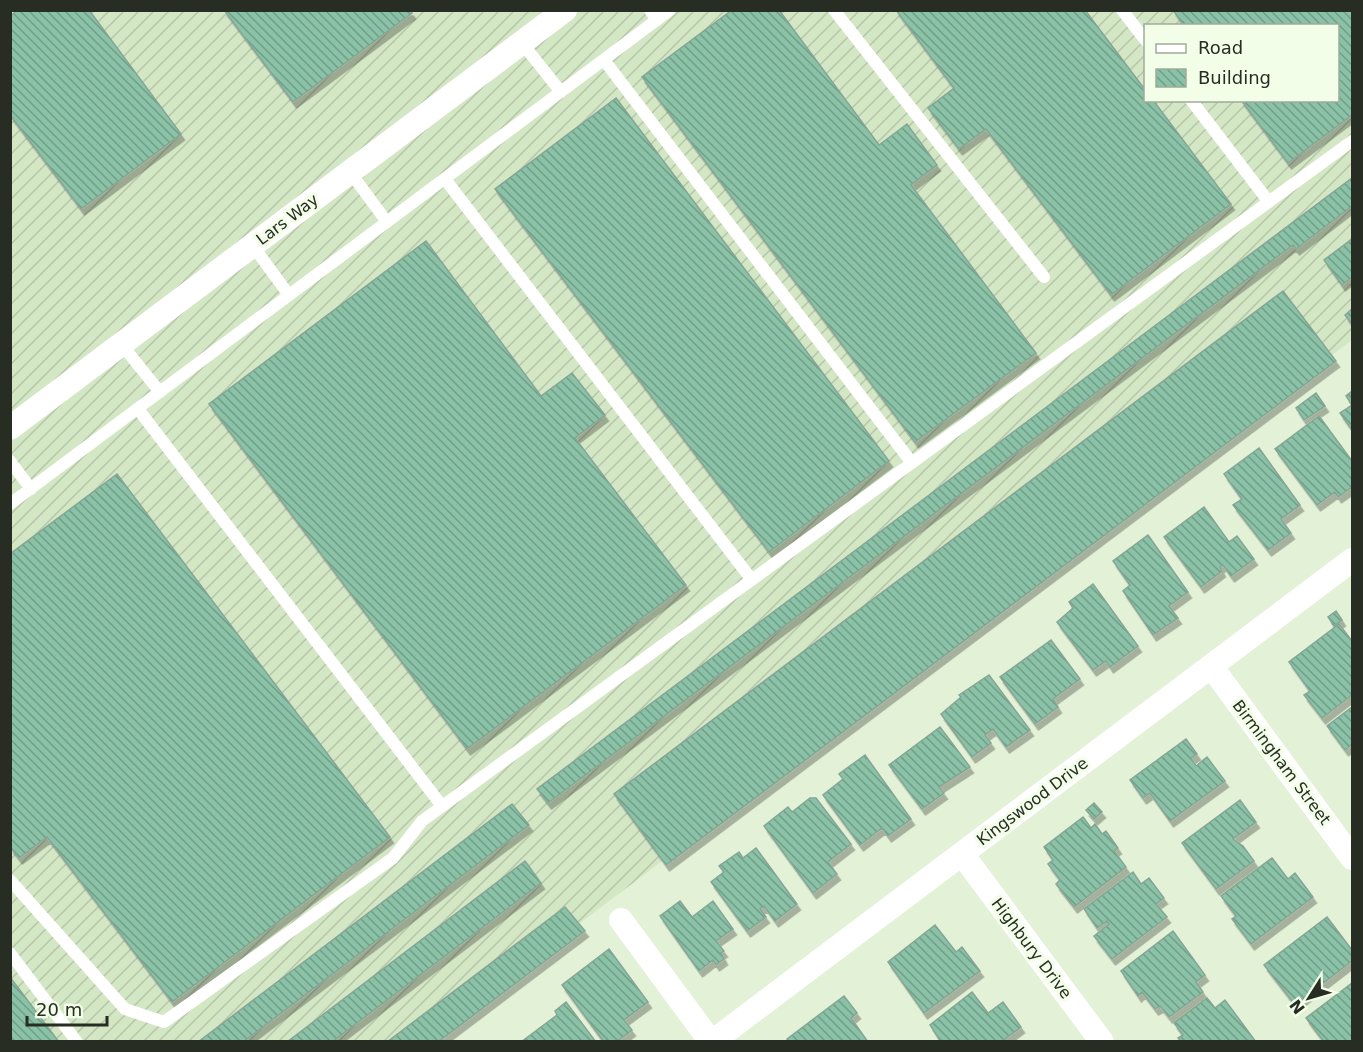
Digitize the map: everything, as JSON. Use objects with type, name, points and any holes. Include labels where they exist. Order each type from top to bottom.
[{"type":"street","name":"Lars Way","points":[[10,428],[565,10]]},
{"type":"street","name":"Kingswood Drive","points":[[711,1041],[1353,560]]},
{"type":"street","name":"Birmingham Street","points":[[1211,666],[1353,858]]},
{"type":"street","name":"Highbury Drive","points":[[962,854],[1102,1041]]},
{"type":"street","points":[[621,920],[711,1041]]},
{"type":"lane","points":[[10,504],[604,60],[653,15],[670,10]]},
{"type":"lane","points":[[834,10],[1044,277]]},
{"type":"lane","points":[[1122,10],[1144,38]]},
{"type":"lane","points":[[522,43],[561,92]]},
{"type":"lane","points":[[604,60],[912,463]]},
{"type":"lane","points":[[1193,102],[1269,202]]},
{"type":"lane","points":[[10,880],[125,1009],[164,1022],[393,858],[422,821],[442,806],[1353,141]]},
{"type":"lane","points":[[350,172],[387,222]]},
{"type":"lane","points":[[445,179],[752,580]]},
{"type":"lane","points":[[253,246],[289,295]]},
{"type":"lane","points":[[122,345],[160,392]]},
{"type":"lane","points":[[138,409],[442,806]]},
{"type":"lane","points":[[10,461],[31,489]]},
{"type":"lane","points":[[10,953],[77,1041]]},
{"type":"shaded area","points":[[10,11],[1352,11],[1352,340],[424,1041],[11,1041]]},
{"type":"building","points":[[18,10],[89,10],[181,134],[81,209],[10,115],[10,16]]},
{"type":"building","points":[[224,10],[410,10],[412,13],[293,102]]},
{"type":"building","points":[[732,10],[779,10],[879,145],[907,124],[937,165],[911,185],[1036,353],[915,442],[642,77]]},
{"type":"building","points":[[896,10],[1085,10],[1144,88],[1144,102],[1154,102],[1231,204],[1111,295],[986,129],[959,149],[928,108],[954,88]]},
{"type":"building","points":[[1173,10],[1352,10],[1352,115],[1288,163],[1242,102],[1339,102],[1339,24],[1183,24]]},
{"type":"building","points":[[616,98],[889,461],[769,552],[495,189]]},
{"type":"building","points":[[1352,178],[1352,206],[1296,249],[1293,245],[548,803],[537,789]]},
{"type":"building","points":[[1352,239],[1352,277],[1342,285],[1324,260]]},
{"type":"building","points":[[426,241],[541,396],[572,373],[605,415],[575,438],[686,585],[467,749],[209,404]]},
{"type":"building","points":[[1283,291],[1336,361],[666,865],[614,794]]},
{"type":"building","points":[[1352,309],[1352,324],[1345,315]]},
{"type":"building","points":[[1352,391],[1352,405],[1346,396]]},
{"type":"building","points":[[1316,393],[1325,406],[1304,420],[1296,408]]},
{"type":"building","points":[[1352,405],[1352,430],[1340,413]]},
{"type":"building","points":[[1319,416],[1352,461],[1352,487],[1338,497],[1335,492],[1317,505],[1275,449]]},
{"type":"building","points":[[1259,448],[1300,505],[1281,519],[1291,533],[1268,550],[1233,505],[1242,499],[1224,474]]},
{"type":"building","points":[[117,474],[390,837],[172,1002],[47,837],[19,858],[10,847],[10,554]]},
{"type":"building","points":[[1204,507],[1229,542],[1237,536],[1254,559],[1231,576],[1223,565],[1220,567],[1222,571],[1201,587],[1164,537]]},
{"type":"building","points":[[1148,535],[1188,592],[1169,606],[1178,618],[1153,635],[1123,591],[1130,585],[1113,561]]},
{"type":"building","points":[[1093,584],[1138,646],[1110,667],[1106,661],[1093,670],[1057,622],[1073,608],[1069,602]]},
{"type":"building","points":[[1336,611],[1342,620],[1334,626],[1328,617]]},
{"type":"building","points":[[1339,624],[1352,641],[1352,695],[1322,718],[1304,695],[1310,691],[1289,662]]},
{"type":"building","points":[[1051,640],[1080,679],[1053,699],[1058,707],[1035,724],[1000,677]]},
{"type":"building","points":[[989,675],[1030,730],[1006,747],[993,729],[985,735],[991,743],[972,757],[941,714],[961,697],[959,695]]},
{"type":"building","points":[[1352,707],[1352,744],[1345,750],[1327,726]]},
{"type":"building","points":[[940,727],[970,767],[939,787],[944,793],[922,809],[889,765]]},
{"type":"building","points":[[1186,739],[1197,754],[1191,758],[1196,766],[1207,757],[1225,781],[1170,821],[1150,793],[1143,798],[1130,780]]},
{"type":"building","points":[[865,755],[911,819],[888,836],[882,828],[860,845],[823,795],[843,779],[839,774]]},
{"type":"building","points":[[810,798],[816,798],[851,844],[828,862],[837,874],[813,893],[764,826],[788,807],[792,812]]},
{"type":"building","points":[[1240,800],[1256,822],[1233,839],[1243,846],[1254,861],[1216,889],[1182,843]]},
{"type":"building","points":[[1094,803],[1102,812],[1094,819],[1086,810]]},
{"type":"building","points":[[512,804],[529,825],[243,1042],[198,1042]]},
{"type":"building","points":[[1083,817],[1091,828],[1095,824],[1102,834],[1106,831],[1118,848],[1114,851],[1126,867],[1074,907],[1056,884],[1060,880],[1048,864],[1053,860],[1044,847]]},
{"type":"building","points":[[756,848],[797,904],[775,921],[764,906],[760,909],[766,917],[747,931],[711,882],[724,872],[719,866],[739,852],[743,858]]},
{"type":"building","points":[[1272,858],[1288,879],[1295,873],[1313,897],[1251,944],[1232,919],[1236,916],[1221,896]]},
{"type":"building","points":[[525,861],[541,883],[332,1042],[287,1042]]},
{"type":"building","points":[[1133,872],[1141,884],[1149,878],[1164,898],[1156,904],[1167,917],[1112,959],[1094,936],[1109,924],[1107,921],[1097,928],[1084,909]]},
{"type":"building","points":[[680,901],[692,917],[713,901],[733,929],[716,941],[724,951],[721,953],[724,959],[716,965],[713,960],[699,971],[660,916]]},
{"type":"building","points":[[565,907],[585,931],[438,1042],[387,1042]]},
{"type":"building","points":[[1327,917],[1352,950],[1352,961],[1295,1005],[1264,965]]},
{"type":"building","points":[[935,925],[956,952],[962,947],[980,971],[924,1013],[888,962]]},
{"type":"building","points":[[1173,931],[1205,975],[1196,982],[1203,992],[1169,1017],[1160,1006],[1155,1009],[1142,992],[1138,996],[1121,971]]},
{"type":"building","points":[[609,949],[648,1002],[624,1020],[632,1030],[616,1042],[604,1042],[562,985]]},
{"type":"building","points":[[10,977],[59,1042],[10,1042]]},
{"type":"building","points":[[1352,983],[1352,1042],[1324,1042],[1306,1018]]},
{"type":"building","points":[[972,992],[988,1013],[1003,1002],[1021,1027],[1001,1042],[941,1042],[930,1025]]},
{"type":"building","points":[[844,996],[857,1013],[851,1018],[868,1042],[788,1042],[787,1039]]},
{"type":"building","points":[[1207,998],[1215,1008],[1225,1000],[1256,1042],[1181,1042],[1178,1038],[1183,1035],[1174,1023]]},
{"type":"building","points":[[566,1002],[596,1042],[521,1042],[557,1015],[555,1011]]}]
